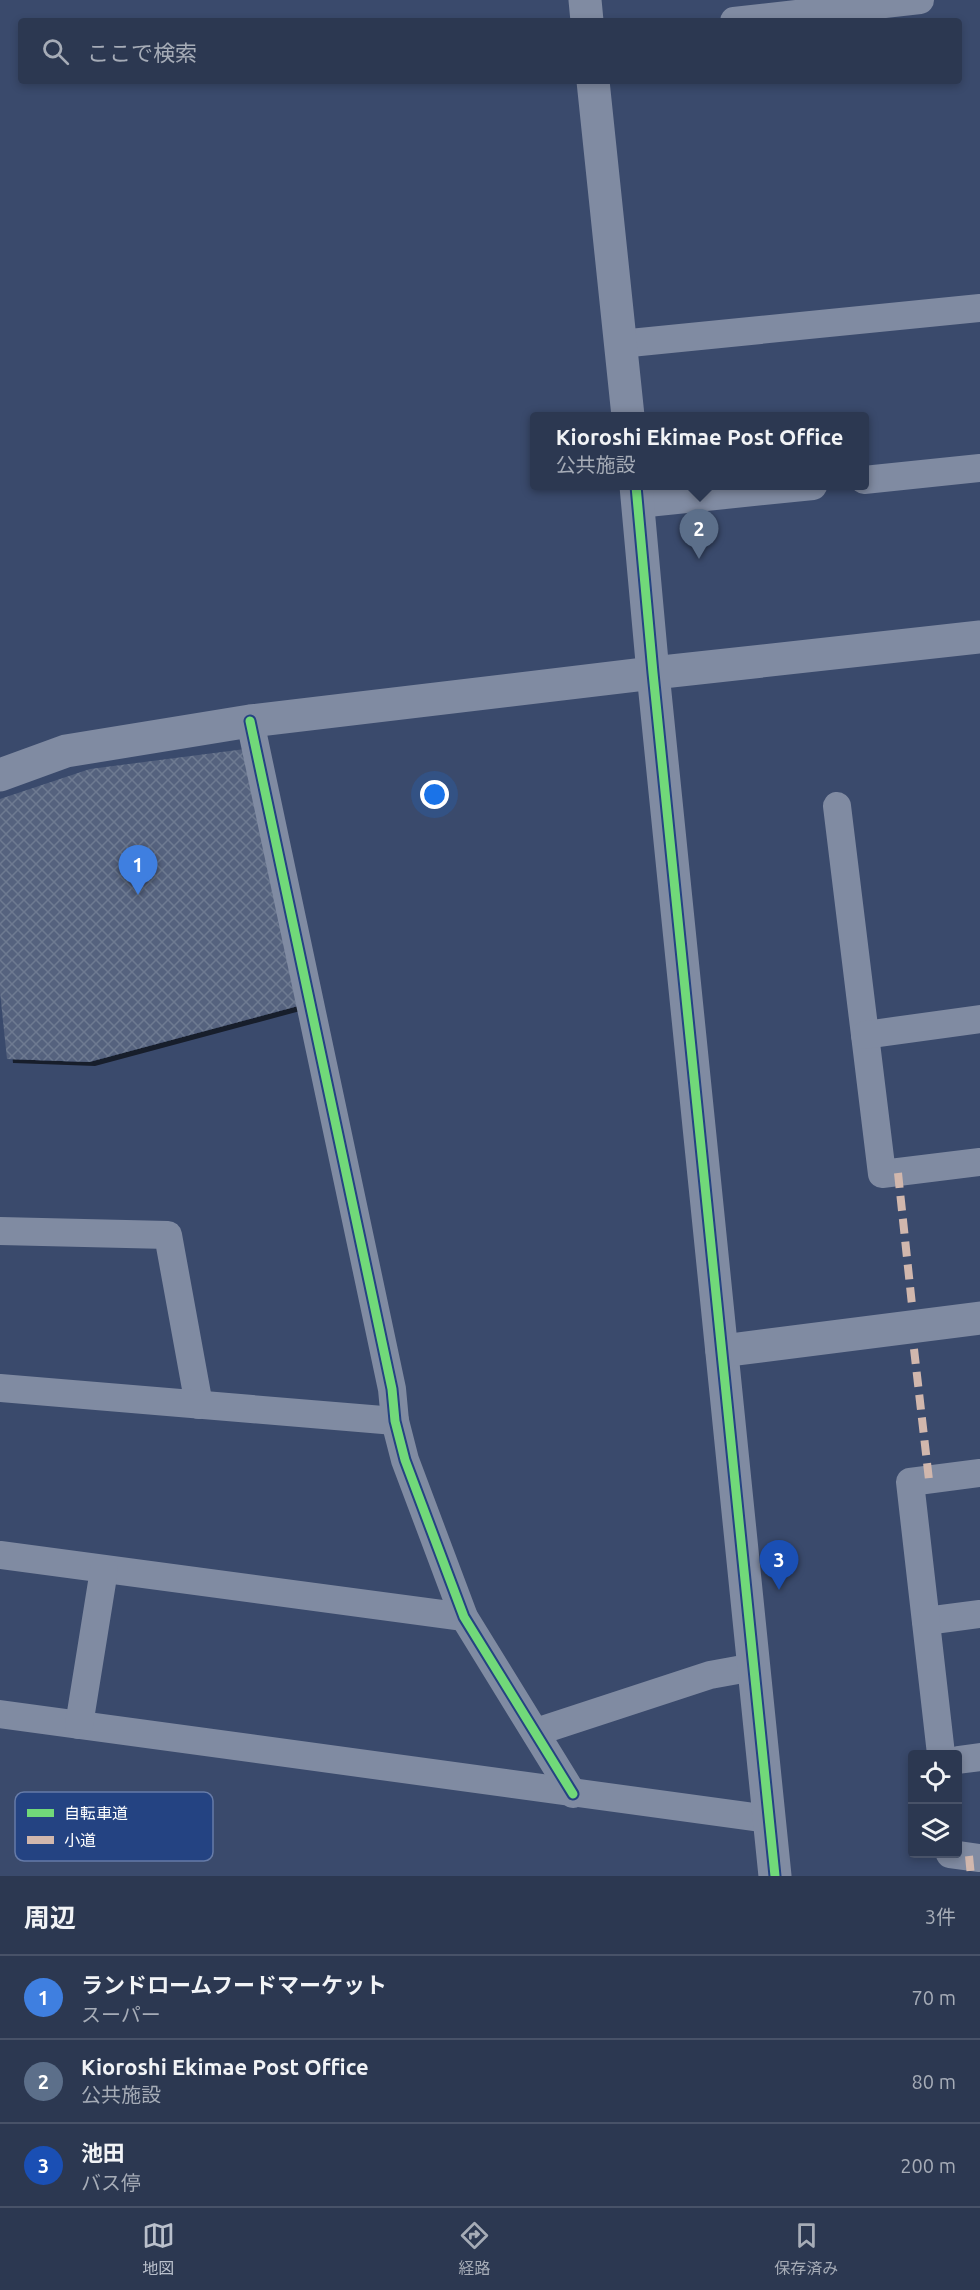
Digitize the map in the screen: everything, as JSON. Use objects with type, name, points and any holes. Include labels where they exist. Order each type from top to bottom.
[{"type":"street","points":[[585,0],[587,18]]},
{"type":"street","points":[[761,18],[920,0]]},
{"type":"street","points":[[593,84],[627,412]]},
{"type":"street","points":[[620,344],[980,308]]},
{"type":"street","points":[[869,479],[980,468]]},
{"type":"street","points":[[735,490],[637,495],[653,673],[776,1876]]},
{"type":"street","points":[[0,775],[66,751],[250,721],[980,637]]},
{"type":"street","points":[[250,721],[392,1389],[395,1421],[405,1460],[464,1617],[573,1794]]},
{"type":"street","points":[[837,806],[882,1174],[980,1162]]},
{"type":"street","points":[[865,1035],[980,1019]]},
{"type":"street","points":[[0,1232],[168,1235],[199,1405]]},
{"type":"street","points":[[722,1351],[980,1317]]},
{"type":"street","points":[[0,1388],[395,1421]]},
{"type":"street","points":[[940,1750],[910,1482],[980,1473]]},
{"type":"street","points":[[0,1555],[464,1617]]},
{"type":"street","points":[[79,1725],[104,1570]]},
{"type":"street","points":[[926,1622],[980,1614]]},
{"type":"street","points":[[536,1732],[710,1675],[754,1667]]},
{"type":"street","points":[[0,1714],[769,1819]]},
{"type":"street","points":[[962,1759],[980,1757]]},
{"type":"street","points":[[962,1856],[980,1858]]},
{"type":"building","points":[[245,749],[298,1006],[89,1062],[7,1059],[0,992],[0,799],[90,769]]},
{"type":"marked path","points":[[898,1173],[912,1305]]},
{"type":"marked path","points":[[914,1349],[929,1480]]},
{"type":"marked path","points":[[969,1856],[971,1876]]},
{"type":"cycle path","points":[[636,490],[775,1876]]},
{"type":"cycle path","points":[[250,721],[392,1389],[395,1421],[405,1460],[464,1617],[573,1794]]},
{"type":"place","name":"Kioroshi Ekimae Post Office","points":[[699,559]]},
{"type":"place","name":"ランドロームフードマーケット","points":[[138,895]]},
{"type":"place","name":"池田","points":[[779,1590]]}]
